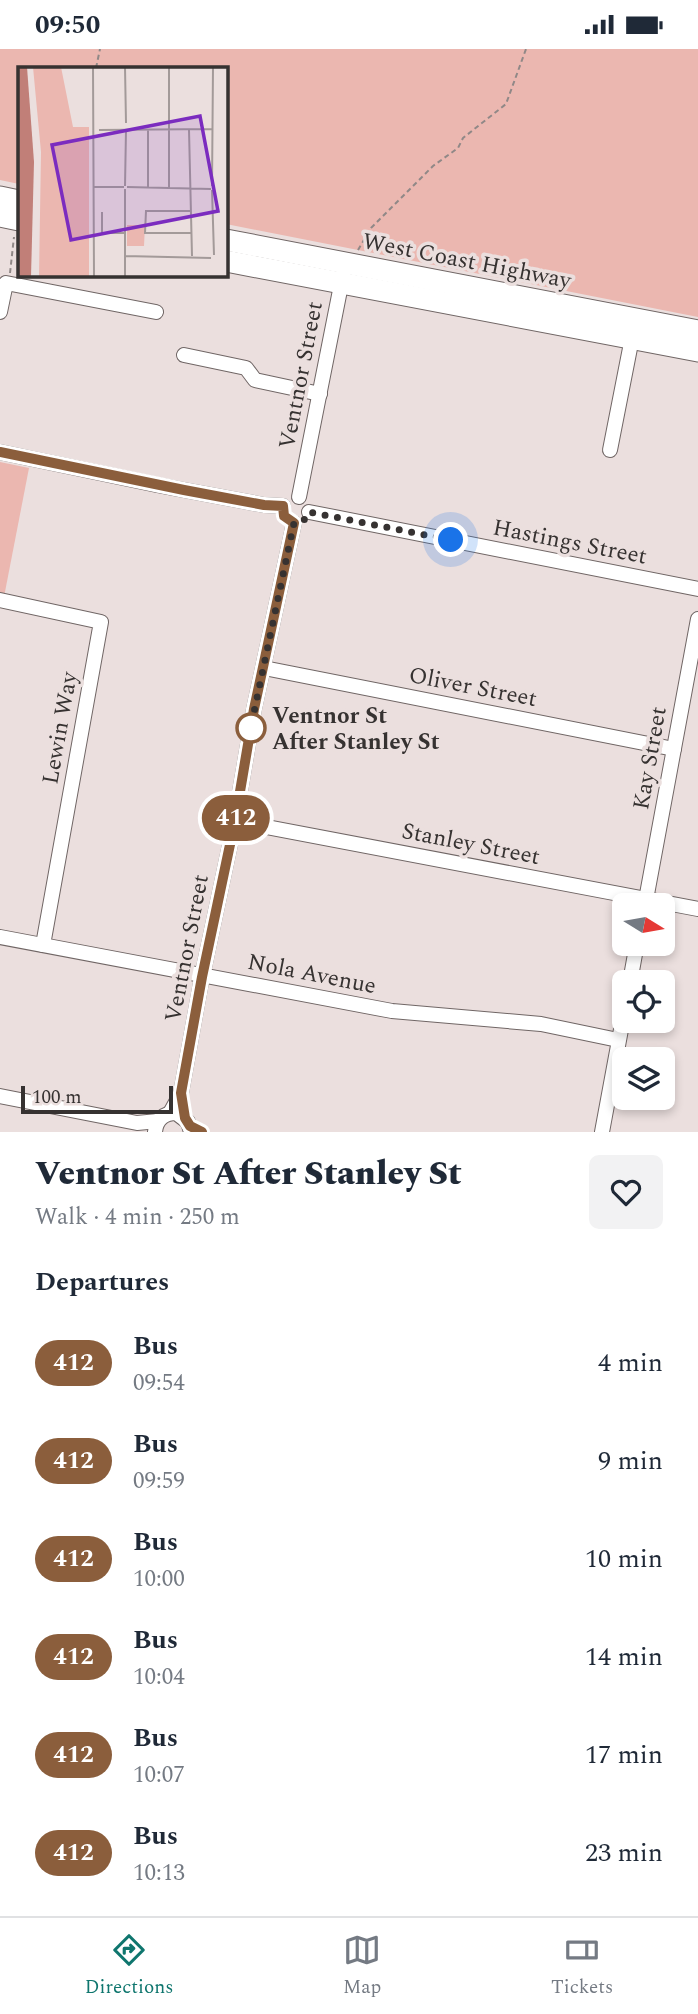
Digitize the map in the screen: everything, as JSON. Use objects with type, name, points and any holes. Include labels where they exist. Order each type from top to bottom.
[{"type":"highway","points":[[0,197],[18,201]]},
{"type":"highway","name":"West Coast Highway","points":[[228,240],[695,341]]},
{"type":"highway","name":"West Coast Highway","points":[[228,261],[348,266],[632,338],[695,341]]},
{"type":"street","name":"Ventnor Street","points":[[299,497],[348,266]]},
{"type":"street","points":[[0,312],[6,283],[156,312]]},
{"type":"street","points":[[610,450],[632,338]]},
{"type":"street","points":[[184,355],[246,368],[255,380],[320,394]]},
{"type":"street","points":[[0,452],[184,490],[283,506]]},
{"type":"street","points":[[299,497],[308,505],[309,512],[304,520],[294,523],[284,516],[283,506],[290,498],[299,497]]},
{"type":"street","name":"Hastings Street","points":[[309,512],[698,589]]},
{"type":"street","name":"Ventnor Street","points":[[176,1126],[254,709],[294,523]]},
{"type":"street","name":"Lewin Way","points":[[0,600],[101,622],[43,945]]},
{"type":"street","name":"Kay Street","points":[[647,893],[698,619]]},
{"type":"street","name":"Oliver Street","points":[[264,668],[674,749]]},
{"type":"street","name":"Stanley Street","points":[[235,821],[612,895]]},
{"type":"street","name":"Stanley Street","points":[[676,906],[698,909]]},
{"type":"street","name":"Nola Avenue","points":[[0,937],[392,1011],[541,1024],[618,1040]]},
{"type":"street","points":[[602,1132],[620,1033]]},
{"type":"street","points":[[0,1096],[137,1122],[176,1126]]},
{"type":"path","points":[[96,67],[100,49]]},
{"type":"path","points":[[348,266],[371,228],[424,175],[458,148],[463,138],[506,104],[526,49]]},
{"type":"path","points":[[8,283],[11,223]]},
{"type":"shaded area","points":[[0,49],[698,49],[698,317],[228,224],[228,67],[18,67],[18,184],[0,180]]},
{"type":"shaded area","points":[[0,462],[29,468],[4,597],[0,597]]},
{"type":"bus line","name":"412","points":[[0,452],[184,490],[283,506],[284,516],[294,523],[254,709],[235,821],[181,1093],[185,1118],[190,1126],[202,1132]]},
{"type":"place","name":"Ventnor St After Stanley St","points":[[251,728]]},
{"type":"route","points":[[251,728],[250,731],[294,523],[300,523],[309,512],[451,540]]}]
